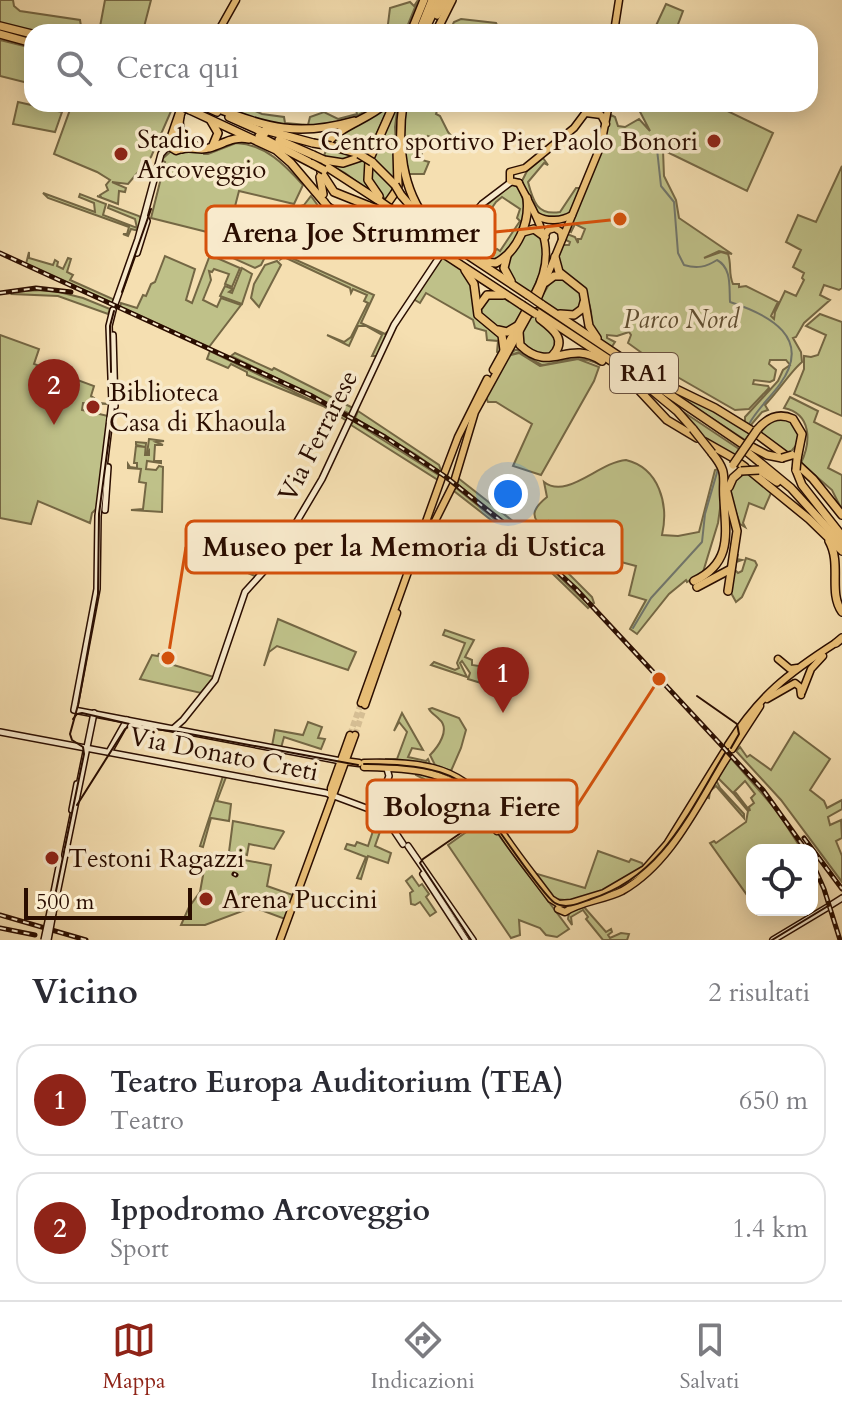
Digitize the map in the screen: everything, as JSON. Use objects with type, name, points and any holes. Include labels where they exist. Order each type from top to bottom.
[{"type":"highway","points":[[414,24],[424,0]]},
{"type":"highway","points":[[426,24],[432,0]]},
{"type":"highway","points":[[429,24],[444,0]]},
{"type":"highway","points":[[438,24],[444,0]]},
{"type":"highway","points":[[0,32],[24,38]]},
{"type":"highway","points":[[184,112],[178,125],[181,132],[194,145],[210,148]]},
{"type":"highway","points":[[193,112],[216,126],[218,137],[210,148]]},
{"type":"highway","name":"RA1","points":[[194,112],[271,148],[291,163],[325,201],[351,220],[419,239],[652,378],[710,405],[756,432],[813,479],[841,514]]},
{"type":"highway","points":[[198,112],[228,122],[319,163],[343,163],[366,157]]},
{"type":"highway","points":[[198,112],[279,140],[319,163],[746,447],[790,481],[842,536]]},
{"type":"highway","name":"RA1","points":[[225,112],[276,134],[366,157],[398,190],[423,223],[629,379],[667,420],[697,438]]},
{"type":"highway","points":[[227,112],[289,131],[319,130],[354,121]]},
{"type":"highway","points":[[325,201],[319,163],[326,145],[333,133],[369,112]]},
{"type":"highway","points":[[326,145],[335,135],[374,112]]},
{"type":"highway","points":[[383,207],[370,184],[366,157],[393,112]]},
{"type":"highway","points":[[228,122],[282,152],[325,201],[348,211],[383,207],[398,190],[397,112]]},
{"type":"highway","points":[[399,112],[409,189],[424,217],[453,244],[490,263],[501,261],[525,230],[533,228],[545,237]]},
{"type":"highway","points":[[182,137],[193,147]]},
{"type":"highway","points":[[174,145],[210,148],[229,139],[241,138],[271,148]]},
{"type":"highway","points":[[319,163],[334,192],[383,207]]},
{"type":"highway","points":[[519,237],[528,217],[527,198]]},
{"type":"highway","points":[[508,253],[504,263],[505,273],[559,339],[556,352],[546,358]]},
{"type":"highway","points":[[441,254],[471,278],[479,317],[504,338],[506,352],[517,348],[526,350]]},
{"type":"highway","points":[[555,257],[557,270],[580,288],[584,296],[592,332],[623,359]]},
{"type":"highway","points":[[546,282],[555,276],[565,278]]},
{"type":"highway","points":[[479,317],[479,303],[490,294],[570,316],[582,309],[584,296]]},
{"type":"highway","points":[[532,305],[637,378],[746,447],[791,488],[842,544]]},
{"type":"highway","points":[[493,328],[506,333],[518,329],[519,342],[537,357],[582,351],[611,365]]},
{"type":"highway","points":[[637,378],[673,407],[712,453],[725,474],[727,501],[737,531],[728,591]]},
{"type":"highway","points":[[727,501],[731,481],[756,432],[772,417],[787,416],[800,427],[801,444],[792,460]]},
{"type":"highway","points":[[705,442],[809,519],[842,551]]},
{"type":"highway","points":[[746,447],[771,457],[792,460]]},
{"type":"highway","points":[[792,460],[802,485],[842,536]]},
{"type":"highway","points":[[740,465],[759,470],[786,489],[832,532]]},
{"type":"highway","points":[[730,568],[727,573],[696,584],[720,560],[727,526],[728,482],[740,465]]},
{"type":"highway","points":[[809,519],[835,552],[837,601],[842,610]]},
{"type":"highway","points":[[842,591],[839,600],[842,610]]},
{"type":"main road","points":[[220,24],[234,0]]},
{"type":"main road","points":[[615,24],[619,0]]},
{"type":"main road","points":[[182,137],[176,126],[184,112]]},
{"type":"main road","points":[[174,145],[185,112]]},
{"type":"main road","points":[[506,352],[470,413],[443,476],[363,704],[419,552],[453,483],[474,416],[518,329],[546,282],[606,127],[608,112]]},
{"type":"main road","points":[[532,305],[546,266],[545,237],[527,198],[511,182],[511,171],[519,170],[574,128],[586,113],[603,116],[606,127]]},
{"type":"main road","points":[[182,137],[160,158],[145,219],[114,307],[109,333],[112,401],[98,518],[97,589],[74,710],[171,728],[181,727],[360,764],[429,766],[453,775],[468,784],[488,806],[500,830],[550,898],[563,906]]},
{"type":"main road","points":[[174,145],[182,137]]},
{"type":"main road","points":[[453,244],[476,210],[511,182],[523,177],[519,170]]},
{"type":"main road","points":[[534,214],[541,219],[552,220],[566,218],[574,212]]},
{"type":"main road","points":[[545,237],[548,230],[555,228],[561,232],[562,239]]},
{"type":"main road","name":"Via Ferrarese","points":[[171,728],[186,716],[216,678],[245,592],[275,558],[327,470],[396,322],[441,254]]},
{"type":"main road","points":[[124,289],[126,278]]},
{"type":"main road","points":[[105,510],[115,399],[113,335]]},
{"type":"main road","points":[[728,750],[767,699],[793,675],[840,642]]},
{"type":"main road","points":[[785,677],[784,668],[777,662],[792,670],[821,655]]},
{"type":"main road","points":[[385,764],[436,774],[469,794],[548,901],[563,906],[619,892],[642,878],[667,852],[751,711],[785,677],[821,655]]},
{"type":"main road","points":[[767,699],[795,683],[800,687],[801,695],[811,669],[821,655]]},
{"type":"main road","points":[[46,940],[94,713]]},
{"type":"main road","name":"Via Ferrarese","points":[[181,727],[186,716]]},
{"type":"main road","points":[[109,752],[127,720]]},
{"type":"main road","name":"Via Donato Creti","points":[[0,732],[331,795],[373,810],[387,820],[405,843]]},
{"type":"main road","points":[[280,940],[352,735]]},
{"type":"main road","points":[[385,764],[389,776],[384,790],[397,768]]},
{"type":"main road","points":[[384,808],[473,940]]},
{"type":"main road","points":[[413,853],[407,849],[466,940]]},
{"type":"main road","points":[[773,940],[842,898]]},
{"type":"green space","points":[[0,0],[13,0],[20,11],[80,20],[81,24],[24,24],[24,30],[0,23]]},
{"type":"green space","points":[[105,0],[151,0],[145,24],[100,24]]},
{"type":"green space","points":[[418,0],[408,24],[388,24],[390,8],[410,2],[414,6]]},
{"type":"green space","points":[[666,4],[683,11],[678,24],[657,24]]},
{"type":"green space","points":[[461,19],[496,24],[453,24]]},
{"type":"green space","points":[[0,40],[24,46],[24,82],[0,76]]},
{"type":"green space","points":[[18,102],[24,103],[24,112],[62,112],[55,132],[13,124]]},
{"type":"green space","points":[[69,112],[171,112],[151,157],[128,184],[112,182],[126,188],[125,192],[119,191],[118,204],[97,196],[101,197],[108,190],[106,185],[110,180],[54,154]]},
{"type":"green space","points":[[238,112],[257,112],[284,117],[285,123],[308,125],[310,117],[324,112],[338,119],[363,112],[346,122],[284,129]]},
{"type":"green space","points":[[374,112],[386,112],[370,146],[357,158],[340,161],[323,158],[330,141]]},
{"type":"green space","points":[[392,112],[397,112],[398,178],[387,200],[378,192],[369,175],[379,139]]},
{"type":"green space","points":[[405,112],[437,112],[462,149],[428,136],[421,156],[422,160],[429,162],[424,174],[409,174],[403,146]]},
{"type":"green space","name":"Parco Nord","points":[[640,112],[729,112],[773,133],[747,191],[663,150],[664,176],[676,200],[679,218],[732,254],[719,251],[704,258],[721,252],[728,254],[733,284],[746,286],[778,302],[771,316],[774,319],[785,291],[796,296],[804,280],[804,273],[793,267],[801,250],[786,242],[798,215],[816,222],[842,166],[842,288],[839,290],[824,285],[820,295],[830,300],[804,323],[793,338],[801,352],[802,362],[765,405],[768,410],[762,412],[750,426],[745,422],[745,417],[790,365],[786,360],[770,360],[769,364],[776,370],[774,380],[754,380],[753,384],[769,388],[749,409],[735,410],[667,371],[628,343],[629,332],[607,335],[615,342],[611,348],[593,328],[586,297],[557,261],[562,245],[569,245],[570,242],[564,239],[567,234],[575,237],[578,243],[585,229],[575,224],[571,232],[568,230],[603,145],[611,115],[618,126],[625,127],[639,119],[650,131]]},
{"type":"green space","points":[[236,143],[265,151],[296,177],[303,185],[294,204],[239,191],[227,237],[151,218],[165,162],[161,160],[170,152],[203,151],[208,154]]},
{"type":"green space","points":[[369,150],[367,163],[375,195],[324,162],[331,164]]},
{"type":"green space","points":[[543,158],[548,165],[544,163],[528,182],[532,195],[541,209],[560,212],[576,188],[580,188],[566,217],[539,216],[521,183],[527,171]]},
{"type":"green space","points":[[512,184],[518,187],[522,197],[524,218],[518,237],[505,254],[496,261],[482,259],[455,242],[481,211],[483,213],[464,241],[489,255],[497,249],[500,251],[520,221],[517,218],[520,209],[502,197],[489,212],[483,208]]},
{"type":"green space","points":[[43,193],[95,212],[94,203],[79,197],[80,194],[106,204],[103,215],[137,228],[135,219],[108,208],[109,205],[139,216],[139,231],[131,229],[128,236],[123,234],[127,234],[129,227],[48,198]]},
{"type":"green space","points":[[311,196],[319,207],[324,207],[336,227],[411,238],[439,253],[436,257],[392,237],[386,251],[286,223],[291,209],[304,205]]},
{"type":"green space","points":[[527,230],[542,236],[544,264],[531,294],[511,279],[505,262]]},
{"type":"green space","points":[[230,239],[269,249],[261,265],[255,268],[224,254]]},
{"type":"green space","points":[[29,252],[29,258],[53,265],[55,260],[57,266],[63,269],[68,258],[71,259],[67,272],[73,275],[70,280],[115,300],[112,303],[26,264]]},
{"type":"green space","points":[[283,254],[374,295],[361,323],[385,334],[389,330],[378,356],[372,356],[382,335],[366,326],[358,326],[349,346],[327,335],[344,342],[351,337],[368,303],[364,301],[367,295],[353,289],[351,293],[350,288],[284,257],[281,259]]},
{"type":"green space","points":[[210,255],[240,268],[232,287],[225,284],[229,274],[214,269],[209,271],[211,280],[203,300],[217,307],[221,298],[241,305],[209,347],[120,307],[121,303],[137,308],[143,295],[146,296],[155,282],[165,256],[195,269],[186,300],[192,303]]},
{"type":"green space","points":[[442,256],[459,266],[472,283],[477,312],[499,334],[502,347],[499,353],[498,341],[487,340],[486,331],[475,328],[473,320],[426,293],[420,303],[415,300]]},
{"type":"green space","points":[[277,261],[281,265],[259,307],[251,298],[254,284],[265,265]]},
{"type":"green space","points":[[242,268],[252,274],[242,304],[220,296],[225,286],[233,289],[229,292],[232,293]]},
{"type":"green space","points":[[563,278],[581,292],[583,304],[576,313],[560,313],[540,300],[552,279]]},
{"type":"green space","points":[[51,290],[110,309],[108,314],[58,296],[12,294],[14,291]]},
{"type":"green space","points":[[490,295],[506,298],[523,309],[513,328],[504,332],[484,320],[479,309]]},
{"type":"green space","points":[[820,314],[842,322],[842,416],[794,394],[804,369],[804,356],[818,355],[826,335],[806,326]]},
{"type":"green space","points":[[532,315],[553,330],[559,343],[548,357],[524,347],[520,336]]},
{"type":"green space","points":[[0,335],[39,349],[34,364],[94,386],[93,402],[108,404],[83,403],[82,410],[108,416],[97,508],[92,513],[90,523],[38,501],[31,524],[0,518]]},
{"type":"green space","points":[[522,350],[536,358],[572,353],[602,362],[600,365],[578,359],[599,367],[541,475],[513,466],[532,424],[496,402],[488,402],[486,397],[510,354]],"holes":[[[519,352],[542,365],[578,359],[540,366],[519,353],[511,355]]]},
{"type":"green space","points":[[210,351],[348,418],[347,421],[323,406],[247,375],[247,372],[231,364],[228,368],[207,359]]},
{"type":"green space","points":[[235,353],[272,370],[274,368],[353,408],[350,414],[231,356]]},
{"type":"green space","points":[[664,387],[701,402],[751,432],[745,440]]},
{"type":"green space","points":[[790,397],[818,411],[814,422],[842,436],[828,468],[842,475],[842,510],[832,490],[801,463],[807,430],[800,416],[784,408]]},
{"type":"green space","points":[[679,409],[739,449],[735,456],[704,437]]},
{"type":"green space","points":[[358,411],[439,465],[442,473],[355,418]]},
{"type":"green space","points":[[774,418],[792,420],[800,432],[799,442],[789,454],[760,432]]},
{"type":"green space","points":[[353,421],[440,476],[438,480],[351,425]]},
{"type":"green space","points":[[149,439],[164,441],[156,442],[163,445],[155,445],[154,461],[161,463],[147,461],[146,469],[163,467],[162,512],[131,510],[143,509],[146,483],[139,482],[141,469],[128,468],[128,464],[137,468],[137,463],[134,463],[136,446],[145,447],[136,445],[136,442],[146,443],[145,455],[149,455]]},
{"type":"green space","points":[[626,460],[647,471],[659,489],[664,511],[662,535],[699,532],[715,470],[724,474],[718,523],[703,572],[686,580],[669,594],[637,634],[630,629],[646,600],[629,595],[636,566],[606,558],[612,533],[583,524],[581,529],[549,521],[546,529],[534,513],[547,497],[544,482],[563,486]]},
{"type":"green space","points":[[747,470],[771,493],[764,509],[749,503],[743,523],[745,527],[740,524],[730,495],[732,482]]},
{"type":"green space","points":[[458,478],[528,533],[592,597],[594,603],[518,532],[457,484]]},
{"type":"green space","points":[[455,487],[524,543],[590,606],[588,608],[523,545],[454,491]]},
{"type":"green space","points":[[230,542],[268,559],[268,563],[255,576],[222,562]]},
{"type":"green space","points":[[746,558],[757,565],[742,597],[736,602],[730,591],[736,565],[738,573],[742,571]]},
{"type":"green space","points":[[278,619],[356,652],[348,670],[277,646],[269,652],[264,666]]},
{"type":"green space","points":[[445,630],[474,640],[465,657],[472,660],[472,665],[485,667],[490,659],[481,683],[468,679],[470,673],[462,661],[460,663],[467,677],[431,665],[434,662],[455,670],[459,668],[457,663],[465,643],[443,635]]},
{"type":"green space","points":[[159,653],[160,661],[214,677],[201,693],[140,679],[152,655],[158,656]]},
{"type":"green space","points":[[429,709],[459,718],[466,730],[451,771],[435,765],[430,755],[444,733],[442,723]]},
{"type":"green space","points":[[402,713],[423,750],[412,748],[408,757],[428,759],[430,764],[385,759],[397,759],[407,732],[399,722],[394,731]]},
{"type":"green space","points":[[308,722],[322,727],[318,738],[325,739],[321,749],[284,737],[281,748],[272,746],[275,730],[303,735]]},
{"type":"green space","points":[[794,732],[830,759],[810,790],[824,801],[827,808],[842,800],[842,809],[828,817],[830,825],[841,820],[842,838],[836,841],[842,856],[842,882],[818,850],[818,844],[814,844],[781,800],[736,751],[740,747],[747,757],[750,755],[771,770]]},
{"type":"green space","points":[[730,757],[777,811],[798,844],[746,844],[746,894],[710,843],[716,843],[746,822],[748,811],[734,794],[750,811],[749,807],[754,803],[751,798],[755,794],[745,781],[733,793],[718,778],[716,780],[744,818],[716,786],[710,791],[709,798],[704,796]]},
{"type":"green space","points":[[417,772],[458,790],[449,795],[450,799],[446,802],[447,794],[443,793],[439,809],[436,808],[444,788],[436,784],[424,816],[435,820],[432,829],[410,818],[401,805],[405,796],[416,800],[424,779],[416,775]]},
{"type":"green space","points":[[223,776],[226,777],[217,801],[231,804],[229,821],[211,818],[203,847],[200,846]]},
{"type":"green space","points":[[458,790],[468,798],[483,813],[478,817]]},
{"type":"green space","points":[[446,802],[453,811],[451,815],[454,814],[464,826],[460,829],[451,818],[437,821]]},
{"type":"green space","points":[[378,816],[384,820],[381,828],[385,829],[381,829],[375,846],[391,853],[388,863],[368,856],[361,879],[357,878],[366,857],[345,849],[347,844],[355,846],[357,842],[368,846]]},
{"type":"green space","points":[[486,818],[569,929],[557,937],[546,935],[540,928],[519,920],[520,935],[511,938],[448,845]]},
{"type":"green space","points":[[233,821],[284,832],[274,849],[249,844],[247,855],[229,852]]},
{"type":"green space","points":[[598,851],[629,862],[631,859],[644,867],[588,897],[564,900],[553,898],[534,873],[585,888]]},
{"type":"green space","points":[[207,853],[271,865],[267,886],[293,895],[285,919],[253,907],[205,925],[181,925],[200,892]]},
{"type":"green space","points":[[412,876],[429,894],[426,897],[436,912],[430,916],[420,902],[411,904],[410,893],[413,891],[406,881]]},
{"type":"green space","points":[[584,907],[606,932],[611,929],[610,938],[621,933],[629,934],[627,940],[603,940],[586,919],[588,917],[583,910],[571,917],[572,925],[568,919],[569,912]]},
{"type":"waterway","points":[[656,140],[661,186],[674,202],[678,253],[684,265],[701,267],[717,260],[722,263],[729,278],[730,302],[772,322],[789,341],[792,354],[789,368],[749,424]]},
{"type":"waterway","points":[[633,628],[651,598],[702,542],[705,514],[718,469]]},
{"type":"tunnel","points":[[350,735],[361,703]]},
{"type":"tunnel","points":[[355,735],[365,705]]},
{"type":"tunnel","points":[[383,792],[384,808]]},
{"type":"tram line","points":[[122,292],[151,209]]},
{"type":"tram line","points":[[111,372],[110,326],[114,311]]},
{"type":"tram line","points":[[46,940],[84,754],[83,747],[72,740],[70,734],[98,594],[99,514],[112,415]]},
{"type":"tram line","points":[[697,696],[737,724],[739,734],[731,748]]},
{"type":"tram line","points":[[73,719],[82,713],[138,726]]},
{"type":"tram line","points":[[77,805],[125,729],[130,726],[358,765]]},
{"type":"tram line","points":[[364,764],[402,765],[438,772],[470,788],[549,898],[559,905],[568,906],[616,889],[655,859],[686,819],[725,753]]},
{"type":"tram line","points":[[471,940],[420,863],[484,817],[486,807]]},
{"type":"tram line","points":[[772,940],[828,906]]},
{"type":"railway","points":[[0,253],[310,395],[385,437],[446,477],[515,532],[576,589],[763,790],[802,844]]},
{"type":"railway","points":[[0,293],[36,288],[71,292]]},
{"type":"railway","points":[[804,838],[842,889]]},
{"type":"railway","points":[[818,876],[840,940]]},
{"type":"railway","points":[[0,915],[86,940]]},
{"type":"railway","points":[[0,928],[35,935]]},
{"type":"place","name":"Centro sportivo Pier Paolo Bonori","points":[[714,141]]},
{"type":"place","name":"Stadio Arcoveggio","points":[[121,154]]},
{"type":"place","name":"Arena Joe Strummer","points":[[620,219]]},
{"type":"place","name":"Biblioteca Casa di Khaoula","points":[[93,407]]},
{"type":"place","name":"Ippodromo Arcoveggio","points":[[54,425]]},
{"type":"place","name":"Museo per la Memoria di Ustica","points":[[168,658]]},
{"type":"place","name":"Bologna Fiere","points":[[659,679]]},
{"type":"place","name":"Teatro Europa Auditorium (TEA)","points":[[503,713]]},
{"type":"place","name":"Testoni Ragazzi","points":[[52,858]]},
{"type":"place","name":"Arena Puccini","points":[[206,899]]}]
